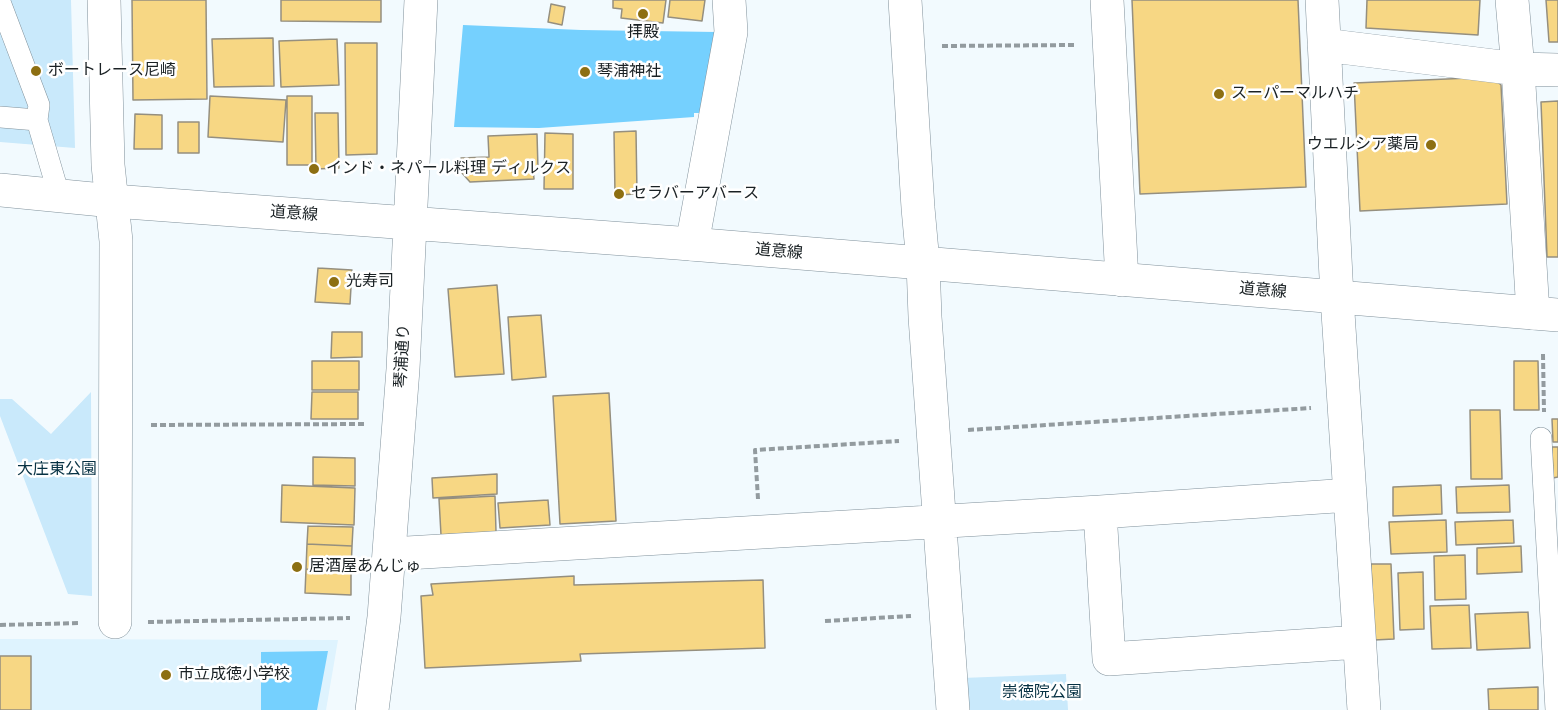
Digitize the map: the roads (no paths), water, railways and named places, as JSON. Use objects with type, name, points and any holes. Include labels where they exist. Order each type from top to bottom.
[{"type":"street","points":[[104,0],[108,165],[116,242],[115,622]]},
{"type":"street","name":"琴浦通り","points":[[372,710],[390,554],[403,369],[421,0]]},
{"type":"street","points":[[692,244],[731,32],[729,0]]},
{"type":"street","points":[[905,0],[953,710]]},
{"type":"street","points":[[1107,0],[1122,280]]},
{"type":"street","points":[[1322,0],[1337,297],[1364,710]]},
{"type":"street","points":[[1512,0],[1546,314]]},
{"type":"street","points":[[1324,45],[1518,69],[1558,70]]},
{"type":"street","name":"道意線","points":[[0,190],[113,201],[692,244],[1546,314]]},
{"type":"street","points":[[390,554],[1350,495]]},
{"type":"street","points":[[1100,512],[1109,659],[1359,642]]},
{"type":"lane","points":[[0,2],[39,105],[36,120],[59,195]]},
{"type":"lane","points":[[0,117],[36,120]]},
{"type":"lane","points":[[1540,438],[1556,710]]},
{"type":"place","name":"拝殿","points":[[643,14]]},
{"type":"place","name":"ボートレース尼崎","points":[[36,71]]},
{"type":"place","name":"琴浦神社","points":[[585,72]]},
{"type":"place","name":"スーパーマルハチ","points":[[1219,94]]},
{"type":"place","name":"ウエルシア薬局","points":[[1431,145]]},
{"type":"place","name":"インド・ネパール料理 ディルクス","points":[[314,169]]},
{"type":"place","name":"セラバーアバース","points":[[619,194]]},
{"type":"place","name":"光寿司","points":[[334,282]]},
{"type":"place","name":"居酒屋あんじゅ","points":[[297,567]]},
{"type":"place","name":"市立成徳小学校","points":[[166,675]]},
{"type":"park label","name":"大庄東公園","points":[[57,470]]},
{"type":"park label","name":"崇徳院公園","points":[[1042,693]]}]
